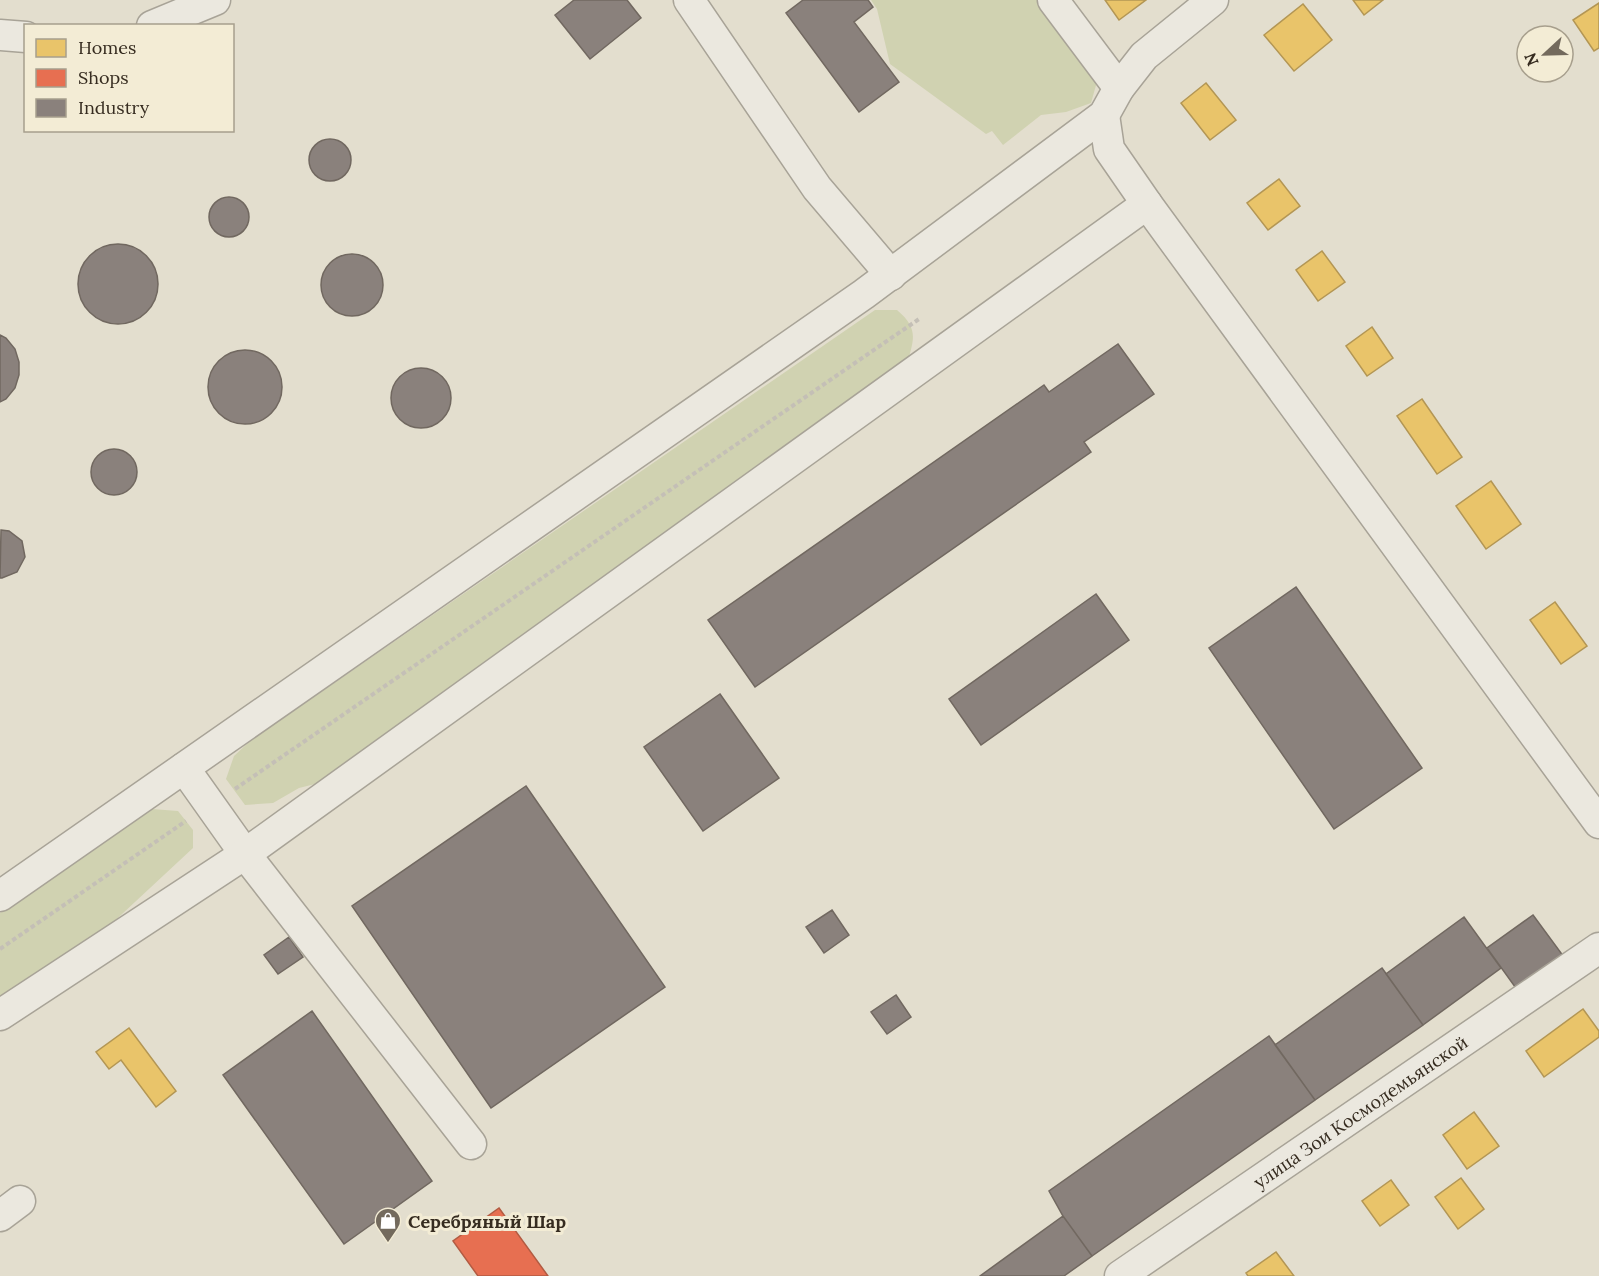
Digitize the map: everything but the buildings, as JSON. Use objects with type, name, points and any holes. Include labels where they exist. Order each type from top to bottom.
[{"type":"street","points":[[157,24],[215,0]]},
{"type":"street","points":[[689,0],[817,188],[891,275]]},
{"type":"street","points":[[1053,0],[1119,88]]},
{"type":"street","points":[[0,896],[891,275],[1104,115],[1119,88],[1144,56],[1213,0]]},
{"type":"street","points":[[0,35],[24,37]]},
{"type":"street","points":[[1104,115],[1109,149],[1147,204],[1599,822]]},
{"type":"street","points":[[0,1015],[245,854],[1147,204]]},
{"type":"street","points":[[184,768],[245,854],[471,1144]]},
{"type":"street","name":"улица Зои Космодемьянской","points":[[1124,1275],[1599,948]]},
{"type":"path","points":[[240,786],[919,320]]},
{"type":"path","points":[[0,949],[180,824]]},
{"type":"green space","points":[[871,0],[1064,0],[1098,78],[1091,103],[1066,112],[1041,115],[1003,145],[992,131],[986,134],[890,64],[877,9]]},
{"type":"green space","points":[[875,310],[897,310],[908,322],[913,339],[908,360],[323,782],[299,788],[273,803],[245,805],[226,779],[234,756],[250,741]]},
{"type":"green space","points":[[152,809],[178,811],[193,830],[193,848],[92,942],[0,1002],[0,913]]},
{"type":"place","name":"Серебряный Шар","points":[[388,1244]]}]
